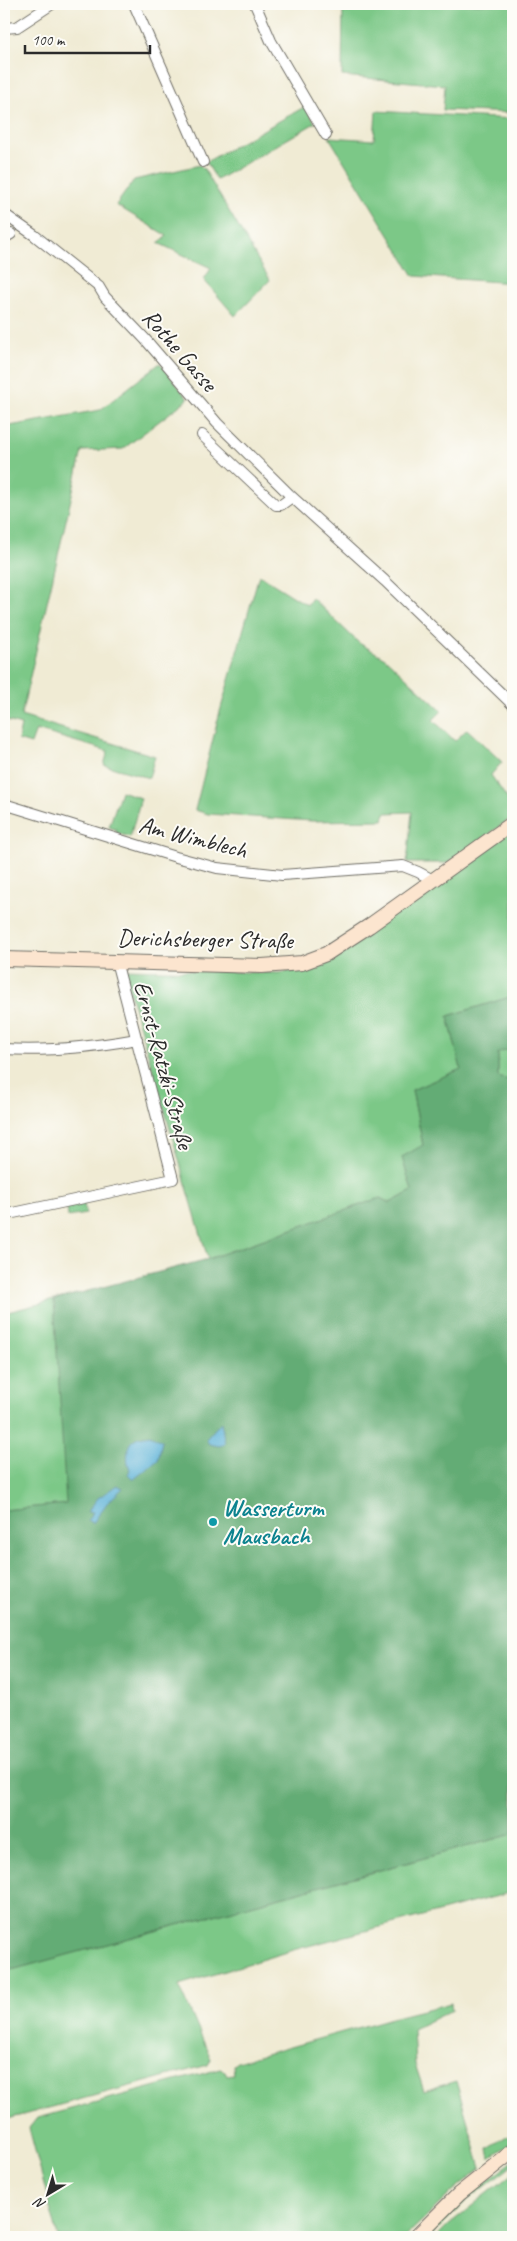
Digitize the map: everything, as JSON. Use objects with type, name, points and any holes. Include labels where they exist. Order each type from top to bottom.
[{"type":"street","points":[[4,28],[16,27],[52,4]]},
{"type":"street","points":[[134,4],[203,162]]},
{"type":"street","points":[[255,4],[278,56],[326,135]]},
{"type":"street","points":[[6,217],[11,232]]},
{"type":"street","name":"Rothe Gasse","points":[[11,232],[34,235],[99,287],[105,297],[145,339],[217,423],[292,498],[385,581],[513,705]]},
{"type":"street","points":[[202,435],[276,505],[281,505],[292,498]]},
{"type":"street","name":"Am Wimblech","points":[[4,804],[217,868],[282,875],[403,866],[433,880]]},
{"type":"street","name":"Derichsberger Straße","points":[[4,959],[262,966],[302,964],[335,949],[513,823]]},
{"type":"street","name":"Ernst-Ratzki-Straße","points":[[4,1215],[174,1179],[116,961]]},
{"type":"street","points":[[4,1049],[29,1051],[84,1048],[136,1039]]},
{"type":"street","points":[[416,2237],[459,2194],[513,2151]]},
{"type":"green space","points":[[343,4],[513,4],[513,113],[443,110],[445,85],[342,76]]},
{"type":"green space","points":[[306,106],[315,123],[217,180],[206,162]]},
{"type":"green space","points":[[376,111],[513,119],[513,283],[414,276],[329,137],[374,140]]},
{"type":"green space","points":[[200,165],[270,280],[235,316],[204,280],[211,268],[158,243],[167,236],[116,205],[134,180]]},
{"type":"green space","points":[[160,363],[188,399],[123,449],[82,451],[21,716],[155,756],[149,778],[104,765],[108,751],[36,730],[31,744],[18,740],[21,725],[4,720],[4,427],[100,410]]},
{"type":"green space","points":[[259,575],[307,605],[312,598],[359,643],[385,658],[442,711],[433,720],[455,741],[467,729],[502,762],[491,775],[513,807],[513,817],[448,863],[407,863],[412,812],[385,813],[383,820],[312,821],[208,814],[195,810],[219,715]]},
{"type":"green space","points":[[121,791],[141,798],[130,837],[116,833],[117,830],[109,827]]},
{"type":"green space","points":[[513,829],[513,996],[448,1016],[461,1069],[412,1090],[423,1146],[402,1157],[412,1191],[390,1203],[380,1198],[208,1259],[123,969],[278,973],[300,970]]},
{"type":"green space","points":[[513,996],[513,1048],[498,1053],[498,1077],[513,1081],[513,1834],[4,1972],[4,1510],[66,1504],[54,1300],[208,1259],[380,1198],[390,1203],[412,1191],[402,1157],[423,1145],[412,1090],[461,1069],[448,1016]]},
{"type":"green space","points":[[513,1048],[513,1081],[498,1077],[498,1053]]},
{"type":"green space","points":[[84,1204],[86,1214],[68,1217],[67,1207]]},
{"type":"green space","points":[[54,1300],[67,1504],[4,1510],[4,1313]]},
{"type":"green space","points":[[513,1834],[513,1892],[293,1950],[179,1985],[211,2059],[208,2065],[4,2120],[4,1972]]},
{"type":"green space","points":[[451,2003],[452,2010],[413,2029],[415,2064],[424,2091],[456,2081],[481,2168],[454,2190],[405,2237],[58,2237],[29,2128],[37,2118],[220,2069],[225,2071],[227,2075],[234,2074],[233,2065],[237,2062]]},
{"type":"green space","points":[[513,2132],[513,2143],[490,2158],[488,2148]]},
{"type":"green space","points":[[513,2161],[513,2165],[465,2202],[430,2237],[425,2237],[463,2200]]},
{"type":"green space","points":[[513,2173],[513,2237],[436,2237],[448,2225]]},
{"type":"water","points":[[221,1422],[225,1444],[219,1446],[209,1444],[206,1439]]},
{"type":"water","points":[[150,1435],[162,1441],[158,1460],[133,1480],[128,1475],[130,1469],[127,1456],[129,1447],[134,1439]]},
{"type":"water","points":[[117,1485],[123,1488],[107,1503],[93,1523],[88,1520],[93,1512],[87,1512],[98,1498]]},
{"type":"place","name":"Wasserturm Mausbach","points":[[213,1522]]}]
